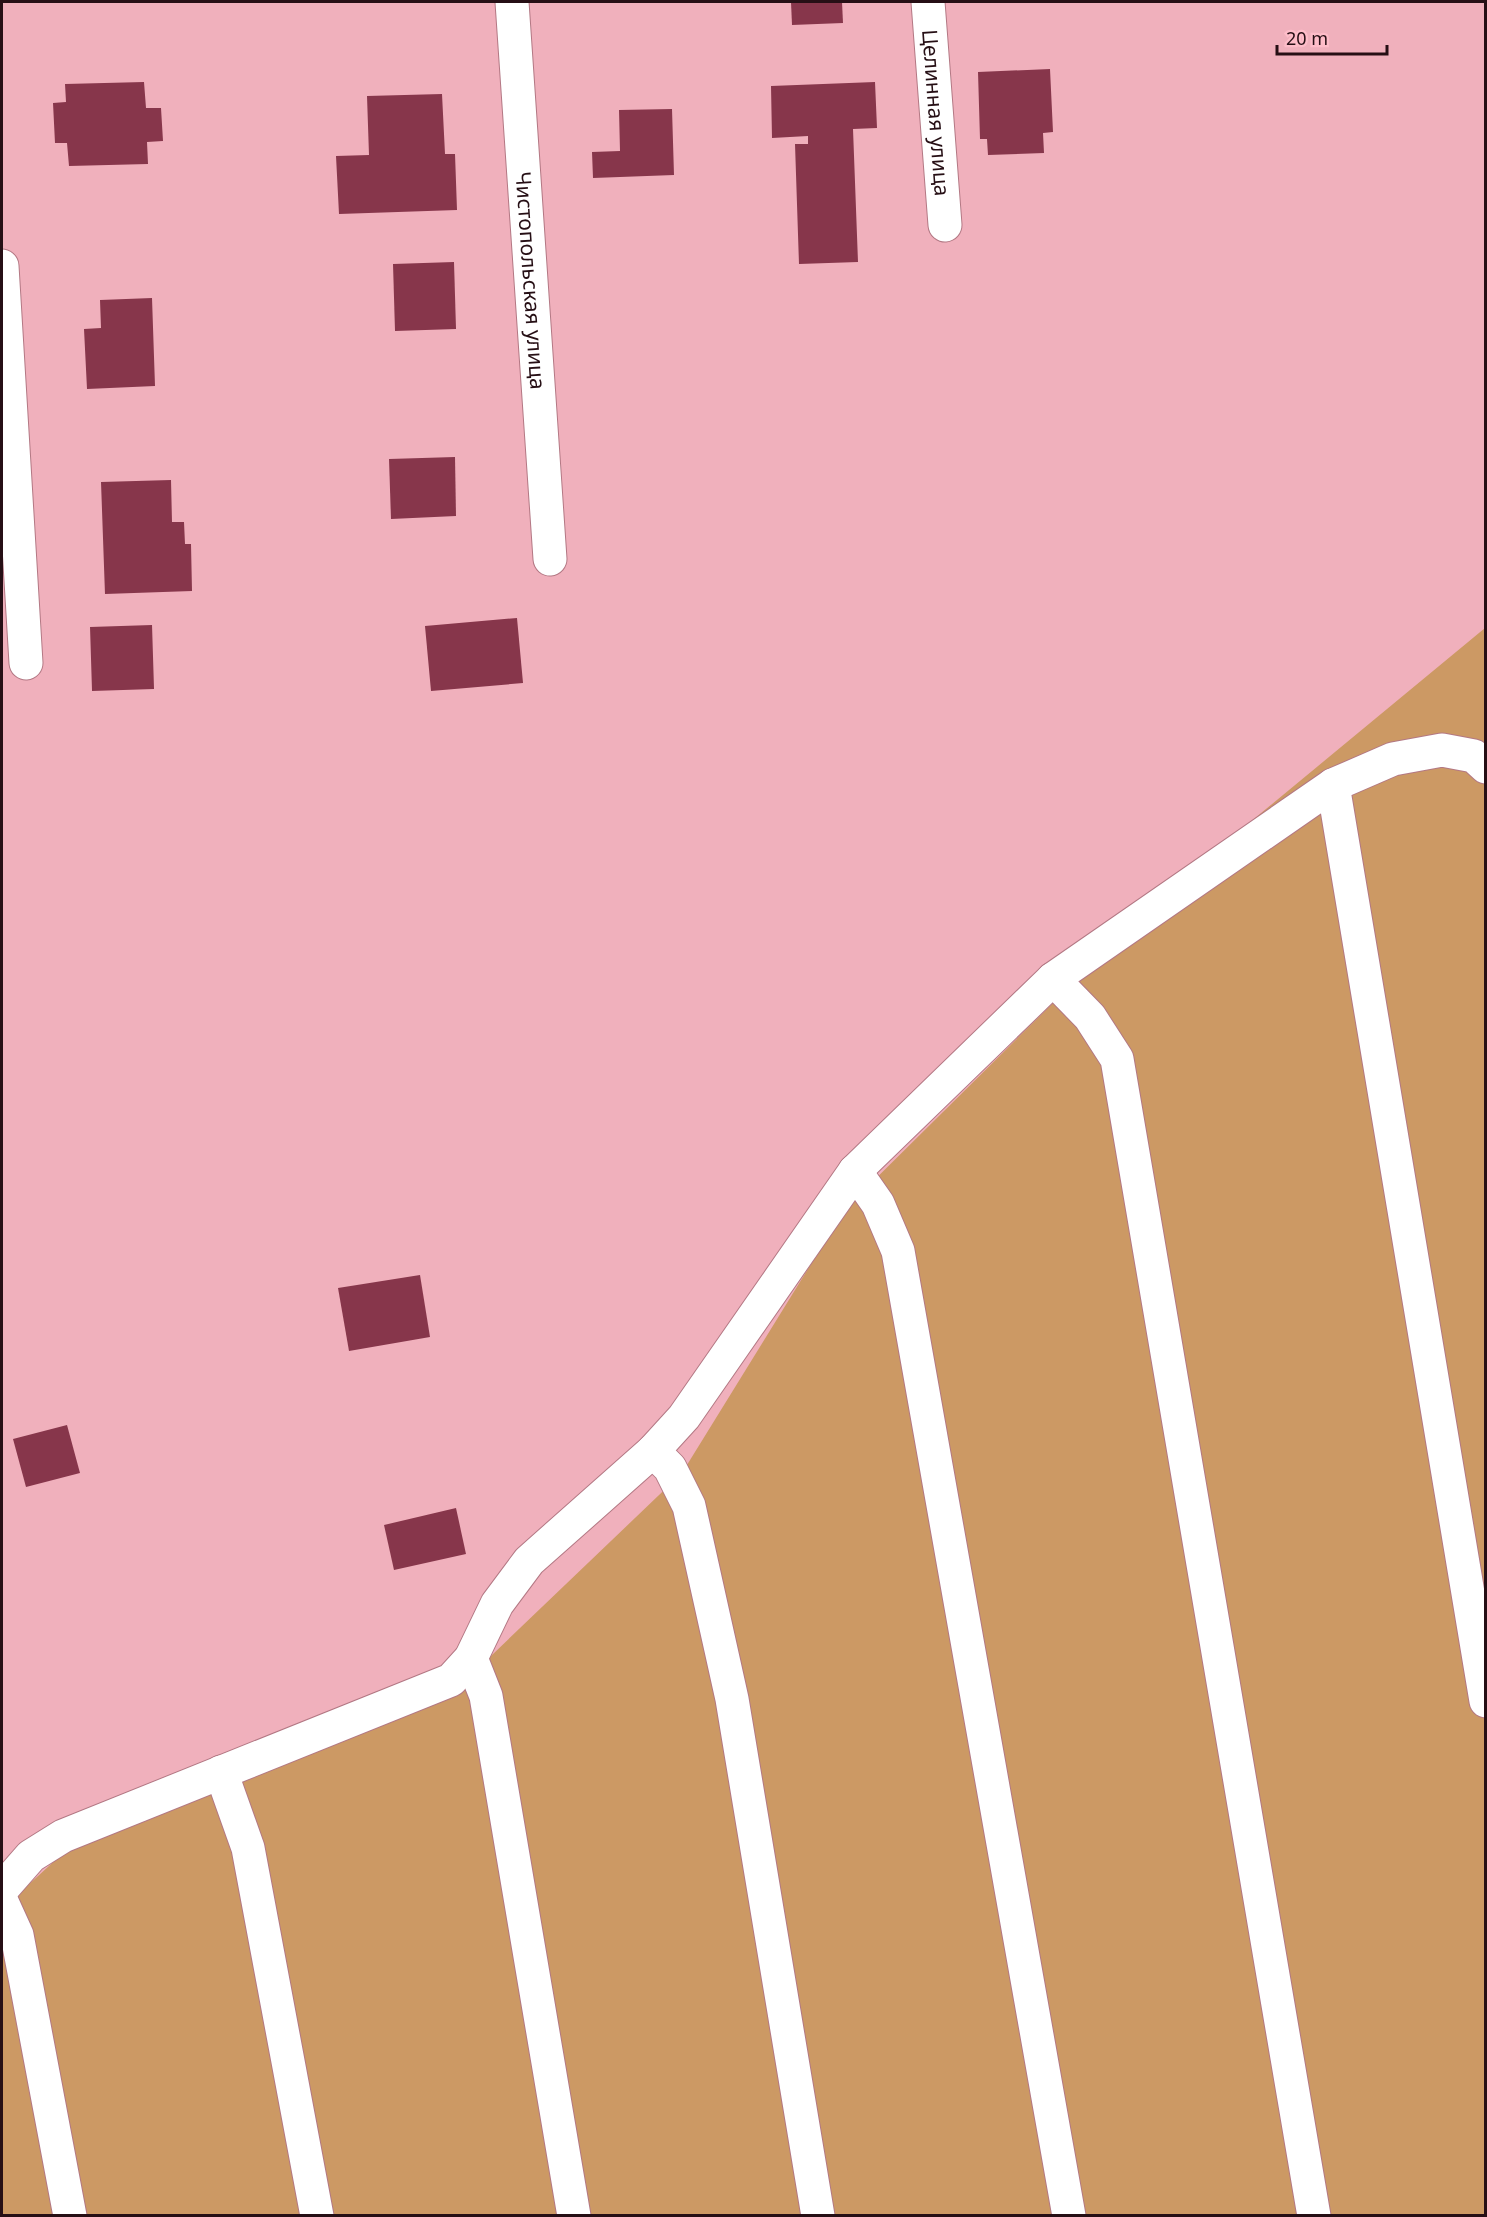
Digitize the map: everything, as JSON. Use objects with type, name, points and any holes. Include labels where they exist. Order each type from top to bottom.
[{"type":"street","name":"Чистопольская улица","points":[[512,2],[550,559]]},
{"type":"street","name":"Целинная улица","points":[[928,2],[945,225]]},
{"type":"street","points":[[2,266],[26,663]]},
{"type":"street","points":[[2,1889],[31,1856],[63,1836],[451,1680],[471,1658],[497,1604],[530,1561],[653,1451],[684,1417],[855,1172],[1053,978],[1333,785],[1393,759],[1442,750],[1474,756],[1485,767]]},
{"type":"street","points":[[1333,785],[1485,1701]]},
{"type":"street","points":[[1053,978],[1090,1017],[1117,1059],[1314,2216]]},
{"type":"street","points":[[855,1172],[878,1204],[898,1251],[1069,2216]]},
{"type":"street","points":[[653,1451],[670,1468],[689,1506],[732,1699],[818,2216]]},
{"type":"street","points":[[471,1658],[486,1696],[574,2216]]},
{"type":"street","points":[[220,1772],[248,1848],[317,2216]]},
{"type":"street","points":[[2,1902],[17,1935],[70,2216]]},
{"type":"shaded area","points":[[1485,628],[1485,2215],[2,2215],[2,1909],[85,1833],[470,1676],[682,1473],[845,1209],[1162,895]]},
{"type":"building","points":[[791,2],[842,2],[843,23],[792,25]]},
{"type":"building","points":[[1050,69],[1053,132],[1043,133],[1044,153],[988,155],[987,139],[980,139],[978,72]]},
{"type":"building","points":[[144,82],[146,108],[161,108],[163,141],[147,142],[148,164],[69,166],[67,143],[55,143],[53,103],[66,102],[65,84]]},
{"type":"building","points":[[875,82],[877,128],[853,129],[858,262],[799,264],[795,144],[808,144],[808,136],[772,138],[771,86]]},
{"type":"building","points":[[442,94],[445,154],[455,154],[457,210],[339,214],[336,156],[369,155],[367,96]]},
{"type":"building","points":[[672,109],[674,175],[593,178],[592,152],[620,151],[619,110]]},
{"type":"building","points":[[454,262],[456,329],[395,331],[393,264]]},
{"type":"building","points":[[152,298],[155,386],[87,389],[84,329],[101,328],[100,300]]},
{"type":"building","points":[[455,457],[456,516],[391,519],[389,459]]},
{"type":"building","points":[[171,480],[172,522],[184,522],[185,544],[191,544],[192,591],[105,594],[101,482]]},
{"type":"building","points":[[517,618],[523,683],[431,691],[425,626]]},
{"type":"building","points":[[152,625],[154,689],[92,691],[90,627]]},
{"type":"building","points":[[420,1275],[430,1337],[349,1351],[338,1288]]},
{"type":"building","points":[[67,1425],[80,1473],[26,1487],[13,1439]]},
{"type":"building","points":[[456,1508],[466,1554],[394,1570],[384,1525]]}]
